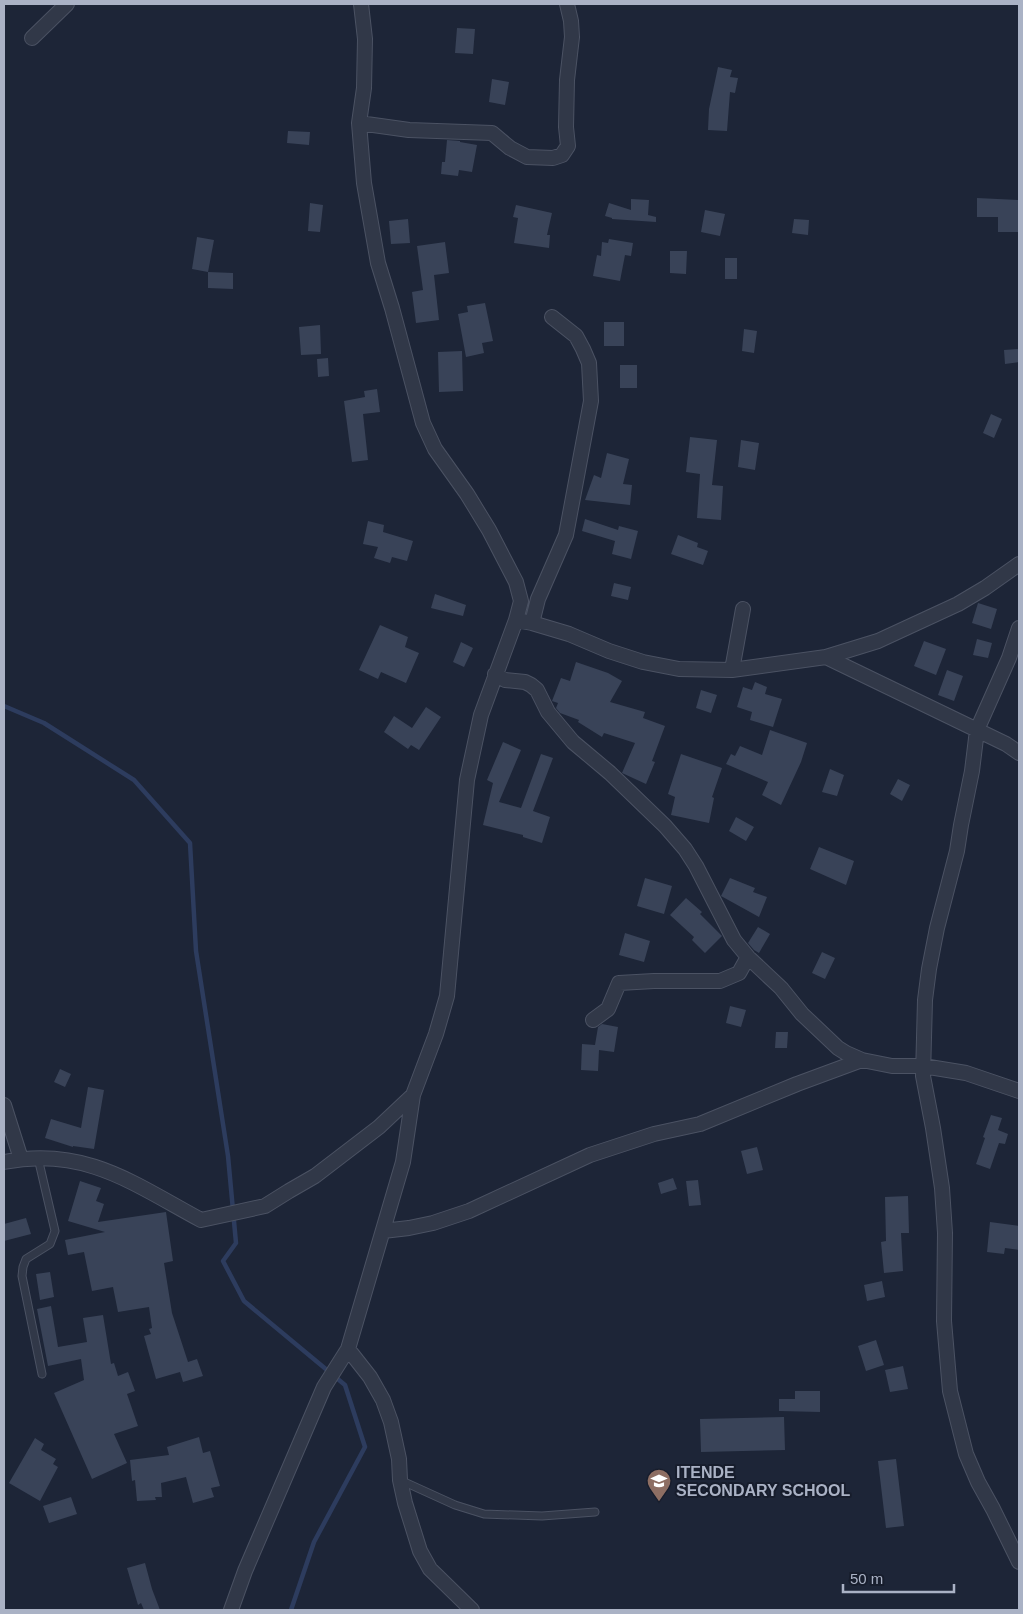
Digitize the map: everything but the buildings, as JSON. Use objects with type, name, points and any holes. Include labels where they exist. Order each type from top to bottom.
[{"type":"street","points":[[32,38],[67,4]]},
{"type":"street","points":[[230,1610],[324,1387],[344,1354],[403,1162],[413,1094],[436,1034],[447,996],[467,780],[481,715],[516,620],[521,601],[516,582],[490,530],[436,449],[423,423],[378,263],[364,183],[359,123],[364,88],[365,39],[361,4]]},
{"type":"street","points":[[359,123],[409,130],[492,133],[510,148],[527,157],[553,158],[562,155],[568,146],[566,127],[567,80],[572,37],[567,4]]},
{"type":"street","points":[[532,623],[538,599],[566,535],[591,401],[589,363],[584,349],[576,336],[552,318]]},
{"type":"street","points":[[516,620],[569,634],[609,651],[643,662],[679,669],[732,670],[826,657],[878,641],[958,604],[1019,564]]},
{"type":"street","points":[[732,670],[743,609]]},
{"type":"street","points":[[1019,628],[1006,666],[977,730],[972,770],[957,851],[937,928],[929,969],[925,1000],[923,1066],[925,1089],[942,1188],[945,1233],[944,1321],[950,1391],[966,1454],[978,1482],[994,1509],[1019,1562]]},
{"type":"street","points":[[826,657],[1006,744],[1019,753]]},
{"type":"street","points":[[495,674],[505,680],[525,682],[537,690],[548,712],[573,742],[610,773],[666,826],[696,866],[734,940],[748,957],[781,988],[802,1014],[846,1053],[862,1060],[892,1066],[923,1066],[966,1073],[1019,1090]]},
{"type":"street","points":[[593,1020],[608,1010],[619,984],[654,981],[720,981],[739,972],[748,957]]},
{"type":"street","points":[[383,1230],[417,1226],[469,1211],[590,1155],[654,1134],[700,1124],[862,1060]]},
{"type":"street","points":[[4,1162],[38,1158],[67,1160],[98,1167],[115,1174],[201,1220],[264,1206],[315,1176],[379,1127],[413,1094]]},
{"type":"street","points":[[4,1105],[21,1159]]},
{"type":"street","points":[[344,1354],[370,1376],[383,1400],[391,1422],[399,1459],[400,1480],[409,1518],[420,1551],[430,1569],[472,1610]]},
{"type":"lane","points":[[38,1158],[55,1231],[50,1244],[26,1259],[22,1276],[42,1374]]},
{"type":"lane","points":[[400,1480],[455,1505],[484,1514],[542,1516],[596,1512]]},
{"type":"waterway","points":[[4,706],[44,723],[134,780],[190,843],[196,951],[228,1156],[236,1243],[223,1261],[244,1301],[345,1385],[365,1447],[314,1542],[291,1610]]},
{"type":"place","name":"ITENDE SECONDARY SCHOOL","points":[[659,1502]]}]
